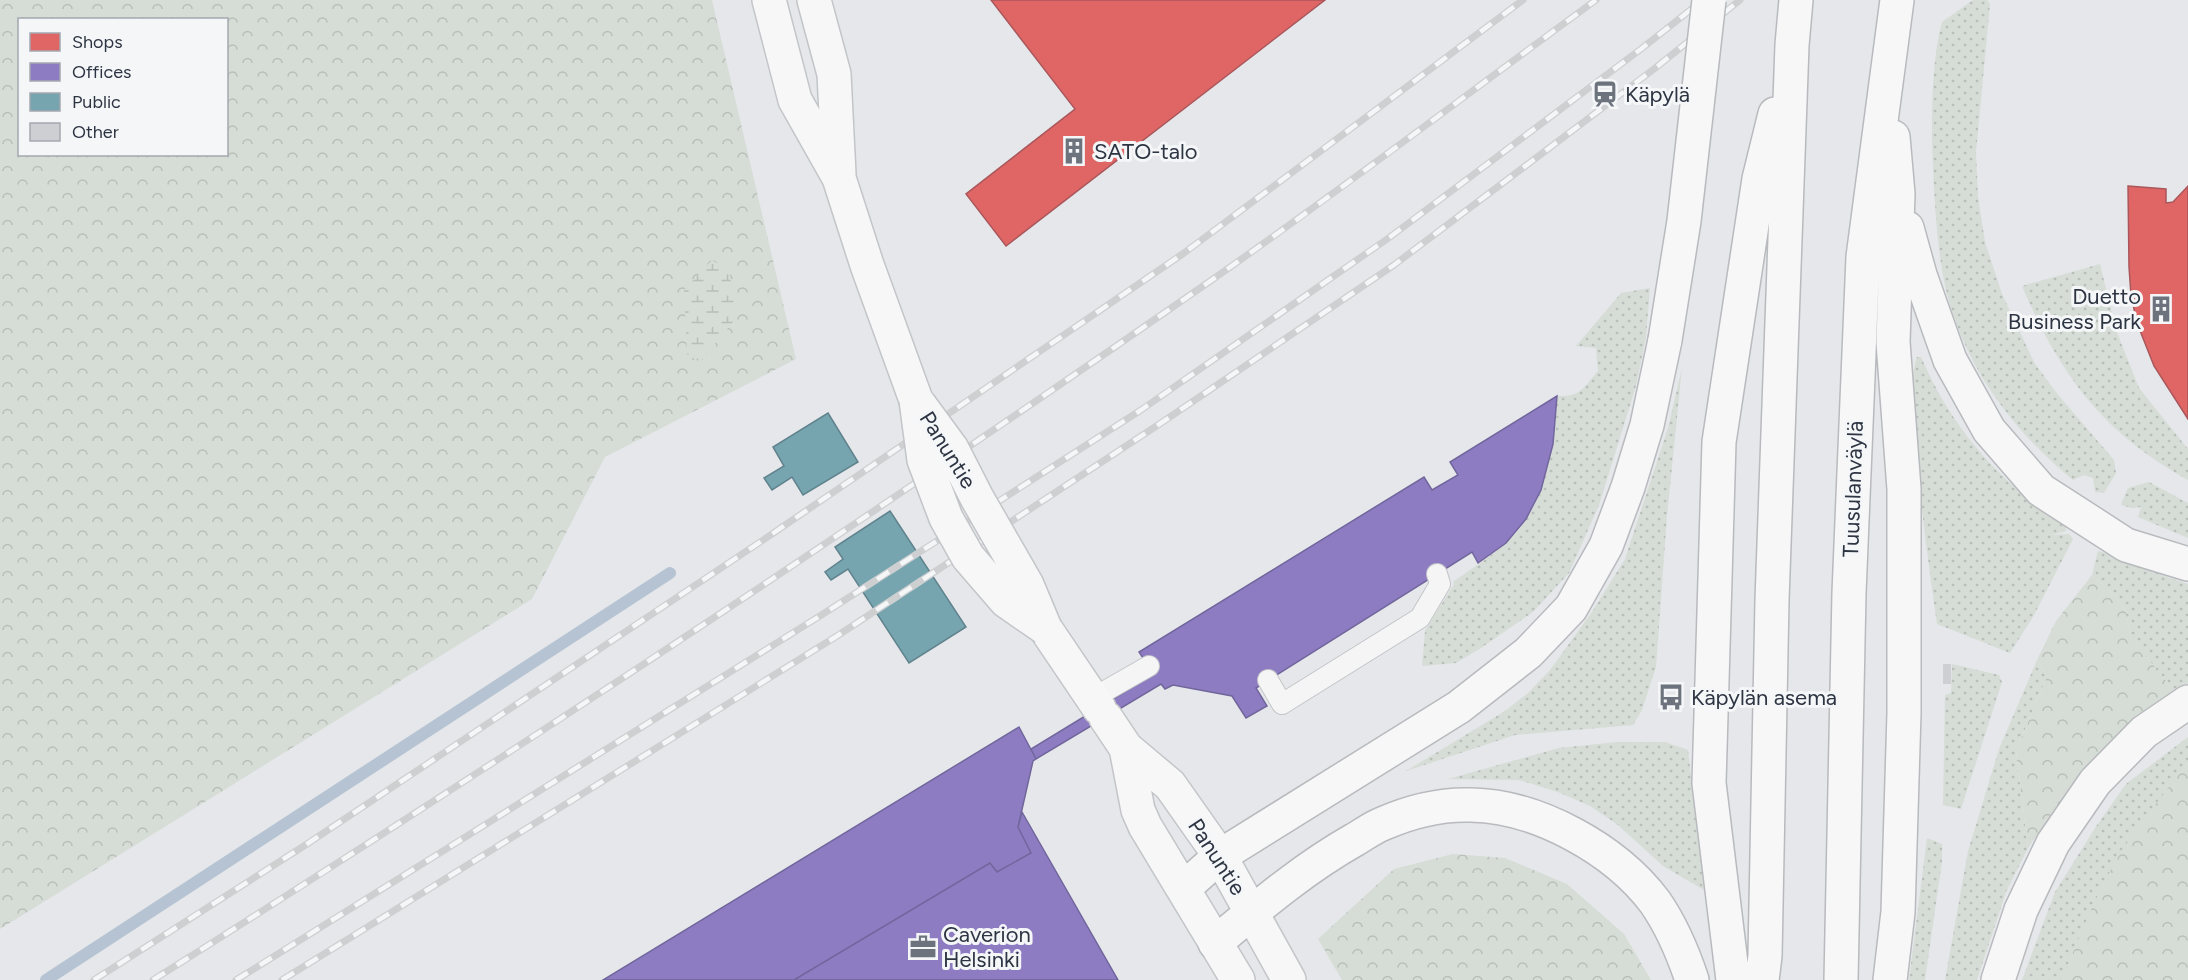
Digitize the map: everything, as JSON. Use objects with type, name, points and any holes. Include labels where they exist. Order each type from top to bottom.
[{"type":"main road","name":"Panuntie","points":[[769,0],[795,99],[839,178],[867,265],[916,400],[924,460],[946,518],[968,557],[1006,601],[1045,628],[1126,748],[1170,785],[1220,856],[1289,980]]},
{"type":"main road","name":"Panuntie","points":[[814,0],[834,74],[839,178]]},
{"type":"main road","points":[[1184,888],[1220,856],[1459,707],[1528,653],[1570,608],[1606,546],[1628,488],[1647,425],[1665,340],[1684,221],[1709,0]]},
{"type":"main road","points":[[1762,980],[1765,956],[1772,600],[1792,45],[1796,0]]},
{"type":"main road","name":"Tuusulanväylä","points":[[1841,980],[1849,593],[1863,257],[1897,0]]},
{"type":"main road","points":[[1733,980],[1709,783],[1719,454],[1759,179],[1792,45]]},
{"type":"main road","points":[[1888,75],[1898,194],[1893,342],[1904,489],[1904,713],[1898,912],[1890,980]]},
{"type":"main road","points":[[1898,194],[1920,275],[1950,360],[1989,430],[2041,490],[2126,545],[2188,564]]},
{"type":"main road","points":[[1998,980],[2021,910],[2053,843],[2095,782],[2144,732],[2188,702]]},
{"type":"main road","name":"Panuntie","points":[[1126,748],[1138,810],[1145,826],[1238,980]]},
{"type":"main road","points":[[1215,943],[1300,873],[1381,824],[1424,810],[1471,805],[1508,810],[1547,822],[1583,839],[1621,866],[1655,902],[1681,948],[1692,980]]},
{"type":"lane","points":[[1268,680],[1282,704],[1420,618],[1440,584],[1437,574]]},
{"type":"lane","points":[[1096,704],[1149,666]]},
{"type":"green space","points":[[0,0],[712,0],[796,359],[605,457],[532,599],[0,929]]},
{"type":"green space","points":[[1973,0],[1987,0],[1990,4],[1976,152],[1978,197],[1985,242],[2002,294],[2035,364],[2059,396],[2114,460],[2116,473],[2104,493],[2095,492],[2093,478],[2084,475],[2073,480],[2051,461],[2011,419],[1994,396],[1965,345],[1946,290],[1938,244],[1935,198],[1932,132],[1934,75],[1942,22]]},
{"type":"green space","points":[[712,260],[729,271],[737,317],[700,362],[687,354],[684,290]]},
{"type":"green space","points":[[2100,264],[2116,330],[2139,388],[2188,449],[2188,480],[2131,442],[2087,398],[2052,347],[2022,286]]},
{"type":"green space","points":[[1650,288],[1646,337],[1636,386],[1599,505],[1569,573],[1533,612],[1481,648],[1456,663],[1422,666],[1425,631],[1454,584],[1453,582],[1486,559],[1519,530],[1539,495],[1546,476],[1554,435],[1557,396],[1577,393],[1598,371],[1596,348],[1576,346],[1621,293]]},
{"type":"green space","points":[[1917,357],[1921,357],[1948,408],[1981,453],[2020,492],[2066,527],[2066,531],[2052,535],[2069,534],[2073,539],[2033,617],[2010,653],[1937,624],[1924,528],[1913,403]]},
{"type":"green space","points":[[1682,368],[1667,516],[1656,667],[1642,710],[1633,725],[1515,735],[1406,771],[1505,711],[1528,693],[1550,670],[1592,612],[1625,559],[1668,428]]},
{"type":"green space","points":[[2149,482],[2188,503],[2188,538],[2138,517],[2141,507],[2132,508],[2121,505],[2128,488]]},
{"type":"green space","points":[[2098,551],[2188,584],[2188,683],[2175,692],[2131,641],[2126,611],[2114,595],[2092,575]]},
{"type":"green space","points":[[2092,575],[2114,595],[2126,611],[2131,641],[2175,692],[2128,724],[2081,773],[2028,848],[2016,751],[2047,677],[2037,660],[2056,621]]},
{"type":"green space","points":[[2037,660],[2047,677],[2016,751],[2028,848],[2006,892],[1977,980],[1945,980],[1968,851],[1999,749]]},
{"type":"green space","points":[[1952,664],[1999,675],[2002,682],[1961,809],[1943,805],[1945,695],[1951,693]]},
{"type":"green space","points":[[2188,737],[2188,763],[2127,844],[2096,901],[2063,980],[2022,980],[2055,892],[2095,828],[2126,784]]},
{"type":"green space","points":[[1617,742],[1665,742],[1688,750],[1704,890],[1663,866],[1618,825],[1590,806],[1558,792],[1519,780],[1448,779],[1559,748]]},
{"type":"green space","points":[[2188,763],[2188,980],[2063,980],[2091,909],[2117,858]]},
{"type":"green space","points":[[1927,838],[1942,844],[1942,861],[1925,980],[1909,980]]},
{"type":"green space","points":[[1453,854],[1505,858],[1567,884],[1624,934],[1651,980],[1342,980],[1318,939],[1394,869]]},
{"type":"building: Shops","name":"SATO-talo","points":[[991,0],[1325,0],[1006,246],[966,194],[1075,109]]},
{"type":"building: Shops","name":"Duetto Business Park","points":[[2128,186],[2166,189],[2166,203],[2173,202],[2188,186],[2188,419],[2154,366],[2137,323],[2131,295],[2129,267]]},
{"type":"building: Offices","points":[[1557,396],[1553,444],[1541,490],[1526,519],[1506,543],[1478,563],[1472,552],[1256,688],[1267,706],[1246,718],[1232,696],[1173,685],[1165,689],[1161,684],[1036,759],[1031,749],[1154,674],[1139,652],[1424,477],[1432,490],[1458,475],[1450,462]]},
{"type":"building: Offices","points":[[1019,727],[1036,759],[1033,761],[1018,827],[1031,853],[997,872],[990,863],[794,980],[603,980]]},
{"type":"building: Offices","points":[[1022,812],[1118,980],[794,980],[990,863],[997,872],[1031,853],[1018,827]]},
{"type":"building: Public","points":[[828,413],[858,462],[803,495],[792,477],[772,490],[764,478],[784,466],[773,447]]},
{"type":"building: Public","points":[[890,511],[966,627],[909,663],[848,569],[831,580],[825,572],[843,559],[835,547]]},
{"type":"building: Other","points":[[1943,664],[1951,664],[1951,684],[1943,684]]},
{"type":"waterway","points":[[46,980],[670,573]]},
{"type":"railway","points":[[94,980],[307,844],[772,534],[1184,253],[1523,0]]},
{"type":"railway","points":[[153,980],[551,725],[1076,374],[1353,179],[1596,0]]},
{"type":"railway","points":[[236,980],[823,614],[1141,410],[1390,237],[1703,0]]},
{"type":"railway","points":[[282,980],[837,636],[1161,423],[1394,265],[1654,69],[1740,0]]},
{"type":"place","name":"Käpylä","points":[[1605,94]]},
{"type":"place","name":"SATO-talo","points":[[1074,151]]},
{"type":"place","name":"Duetto Business Park","points":[[2161,309]]},
{"type":"place","name":"Käpylän asema","points":[[1671,697]]},
{"type":"place","name":"Caverion Helsinki","points":[[923,947]]}]
